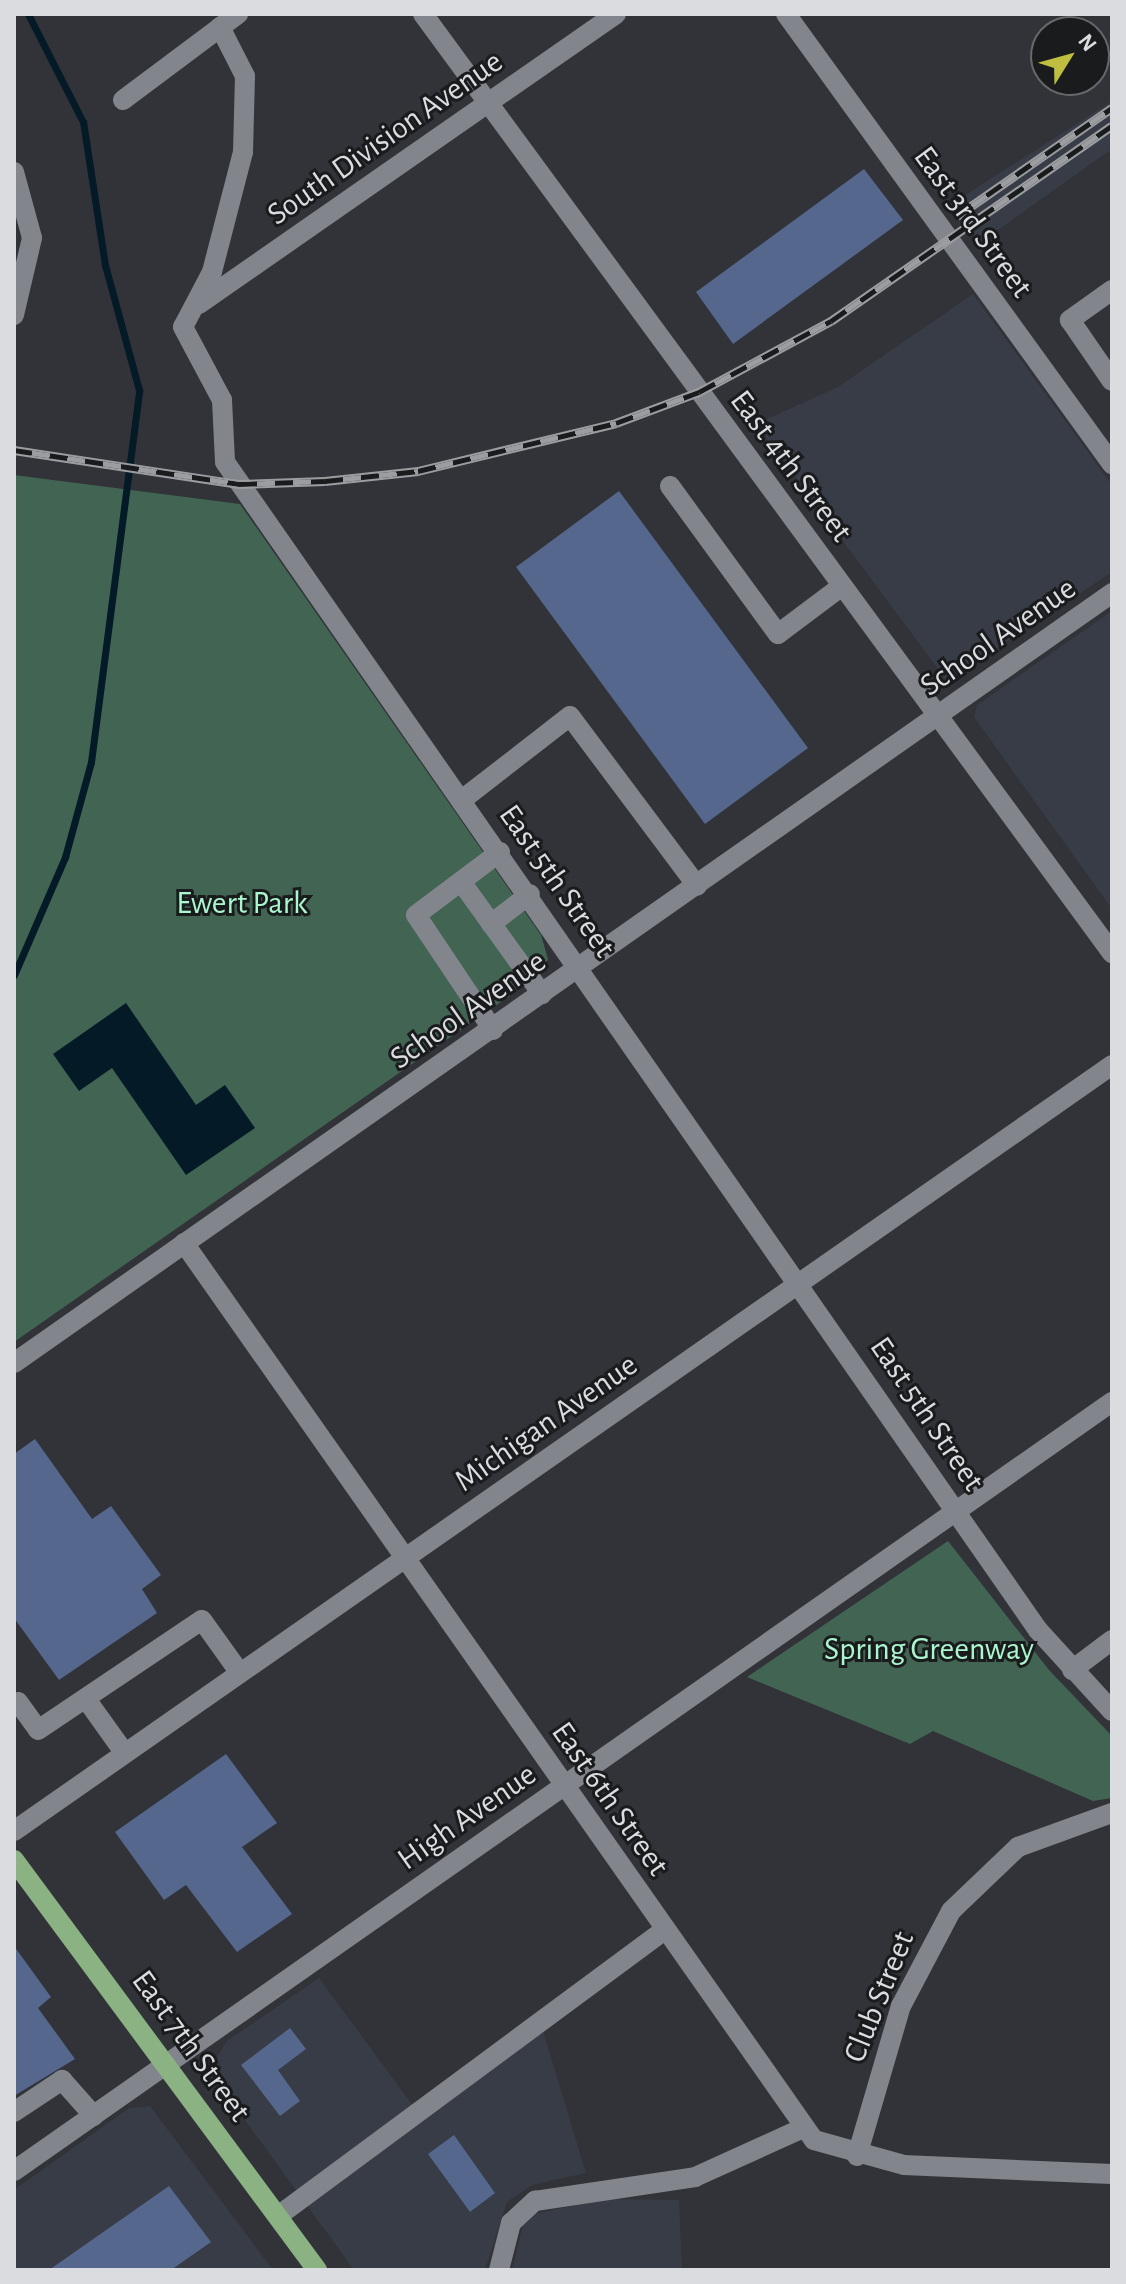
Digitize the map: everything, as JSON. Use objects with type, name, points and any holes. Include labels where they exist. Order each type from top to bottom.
[{"type":"main road","name":"East 7th Street","points":[[14,1860],[169,2064],[317,2270]]},
{"type":"street","points":[[123,100],[238,14]]},
{"type":"street","name":"East 4th Street","points":[[423,14],[1112,953]]},
{"type":"street","name":"South Division Avenue","points":[[189,311],[616,14]]},
{"type":"street","name":"East 3rd Street","points":[[786,14],[1112,464]]},
{"type":"street","points":[[189,311],[212,272],[243,152],[245,76],[220,27]]},
{"type":"street","points":[[14,172],[32,238],[14,315]]},
{"type":"street","points":[[1112,290],[1070,320],[1112,381]]},
{"type":"street","name":"East 5th Street","points":[[189,311],[185,333],[224,405],[225,462],[581,967],[957,1510],[1072,1670],[1112,1711]]},
{"type":"street","points":[[670,486],[778,634],[842,586]]},
{"type":"street","name":"School Avenue","points":[[14,1363],[1112,593]]},
{"type":"street","points":[[463,799],[570,716],[697,886]]},
{"type":"street","points":[[493,1030],[416,915],[500,852]]},
{"type":"street","points":[[462,883],[542,994]]},
{"type":"street","points":[[491,924],[530,894]]},
{"type":"street","name":"Michigan Avenue","points":[[14,1831],[1112,1065]]},
{"type":"street","name":"East 6th Street","points":[[184,1243],[803,2128],[822,2145],[904,2165],[1112,2174]]},
{"type":"street","name":"High Avenue","points":[[14,2171],[1112,1402]]},
{"type":"street","points":[[15,1701],[38,1730],[202,1620],[240,1673]]},
{"type":"street","points":[[1072,1670],[1112,1640]]},
{"type":"street","points":[[86,1699],[124,1752]]},
{"type":"street","name":"Club Street","points":[[857,2156],[901,2006],[951,1911],[1018,1847],[1112,1813]]},
{"type":"street","points":[[278,2216],[665,1930]]},
{"type":"street","points":[[14,2112],[62,2080],[94,2116]]},
{"type":"street","points":[[499,2270],[511,2223],[535,2201],[695,2177],[803,2128]]},
{"type":"shaded area","points":[[1112,101],[1112,149],[978,244],[950,205]]},
{"type":"shaded area","points":[[973,294],[1112,485],[1112,572],[947,681],[756,424],[838,387]]},
{"type":"shaded area","points":[[1112,611],[1112,909],[974,717],[977,705]]},
{"type":"shaded area","points":[[319,1978],[422,2118],[543,2031],[586,2173],[532,2185],[507,2202],[485,2270],[354,2270],[221,2087],[216,2059],[227,2041]]},
{"type":"shaded area","points":[[150,2106],[273,2270],[14,2270],[14,2190],[129,2108]]},
{"type":"shaded area","points":[[602,2199],[679,2200],[682,2270],[512,2270],[523,2225],[534,2214]]},
{"type":"green space","name":"Ewert Park","points":[[14,475],[240,504],[541,935],[548,959],[538,976],[14,1342]]},
{"type":"green space","name":"Spring Greenway","points":[[948,1541],[1049,1670],[1112,1736],[1112,1798],[1093,1801],[933,1731],[910,1744],[747,1677]]},
{"type":"water","points":[[126,1003],[196,1105],[225,1085],[255,1128],[186,1175],[112,1068],[79,1091],[53,1054]]},
{"type":"building","points":[[864,169],[903,220],[733,344],[696,292]]},
{"type":"building","points":[[619,491],[808,748],[705,824],[516,567]]},
{"type":"building","points":[[35,1439],[92,1519],[111,1506],[161,1575],[142,1589],[157,1613],[59,1680],[14,1618],[14,1454]]},
{"type":"building","points":[[226,1754],[277,1823],[242,1847],[292,1914],[237,1952],[186,1885],[164,1900],[115,1832]]},
{"type":"building","points":[[14,1946],[51,1997],[38,2008],[75,2059],[14,2096]]},
{"type":"building","points":[[290,2028],[306,2049],[278,2070],[300,2101],[280,2116],[241,2065]]},
{"type":"building","points":[[454,2135],[495,2193],[470,2212],[428,2154]]},
{"type":"building","points":[[169,2186],[211,2242],[171,2270],[49,2270]]},
{"type":"waterway","points":[[14,975],[65,857],[91,762],[139,390],[105,265],[83,122],[28,14]]},
{"type":"railway","points":[[957,216],[1112,108]]},
{"type":"railway","points":[[14,450],[239,484],[325,481],[418,471],[616,423],[699,392],[831,321],[1112,126]]}]
